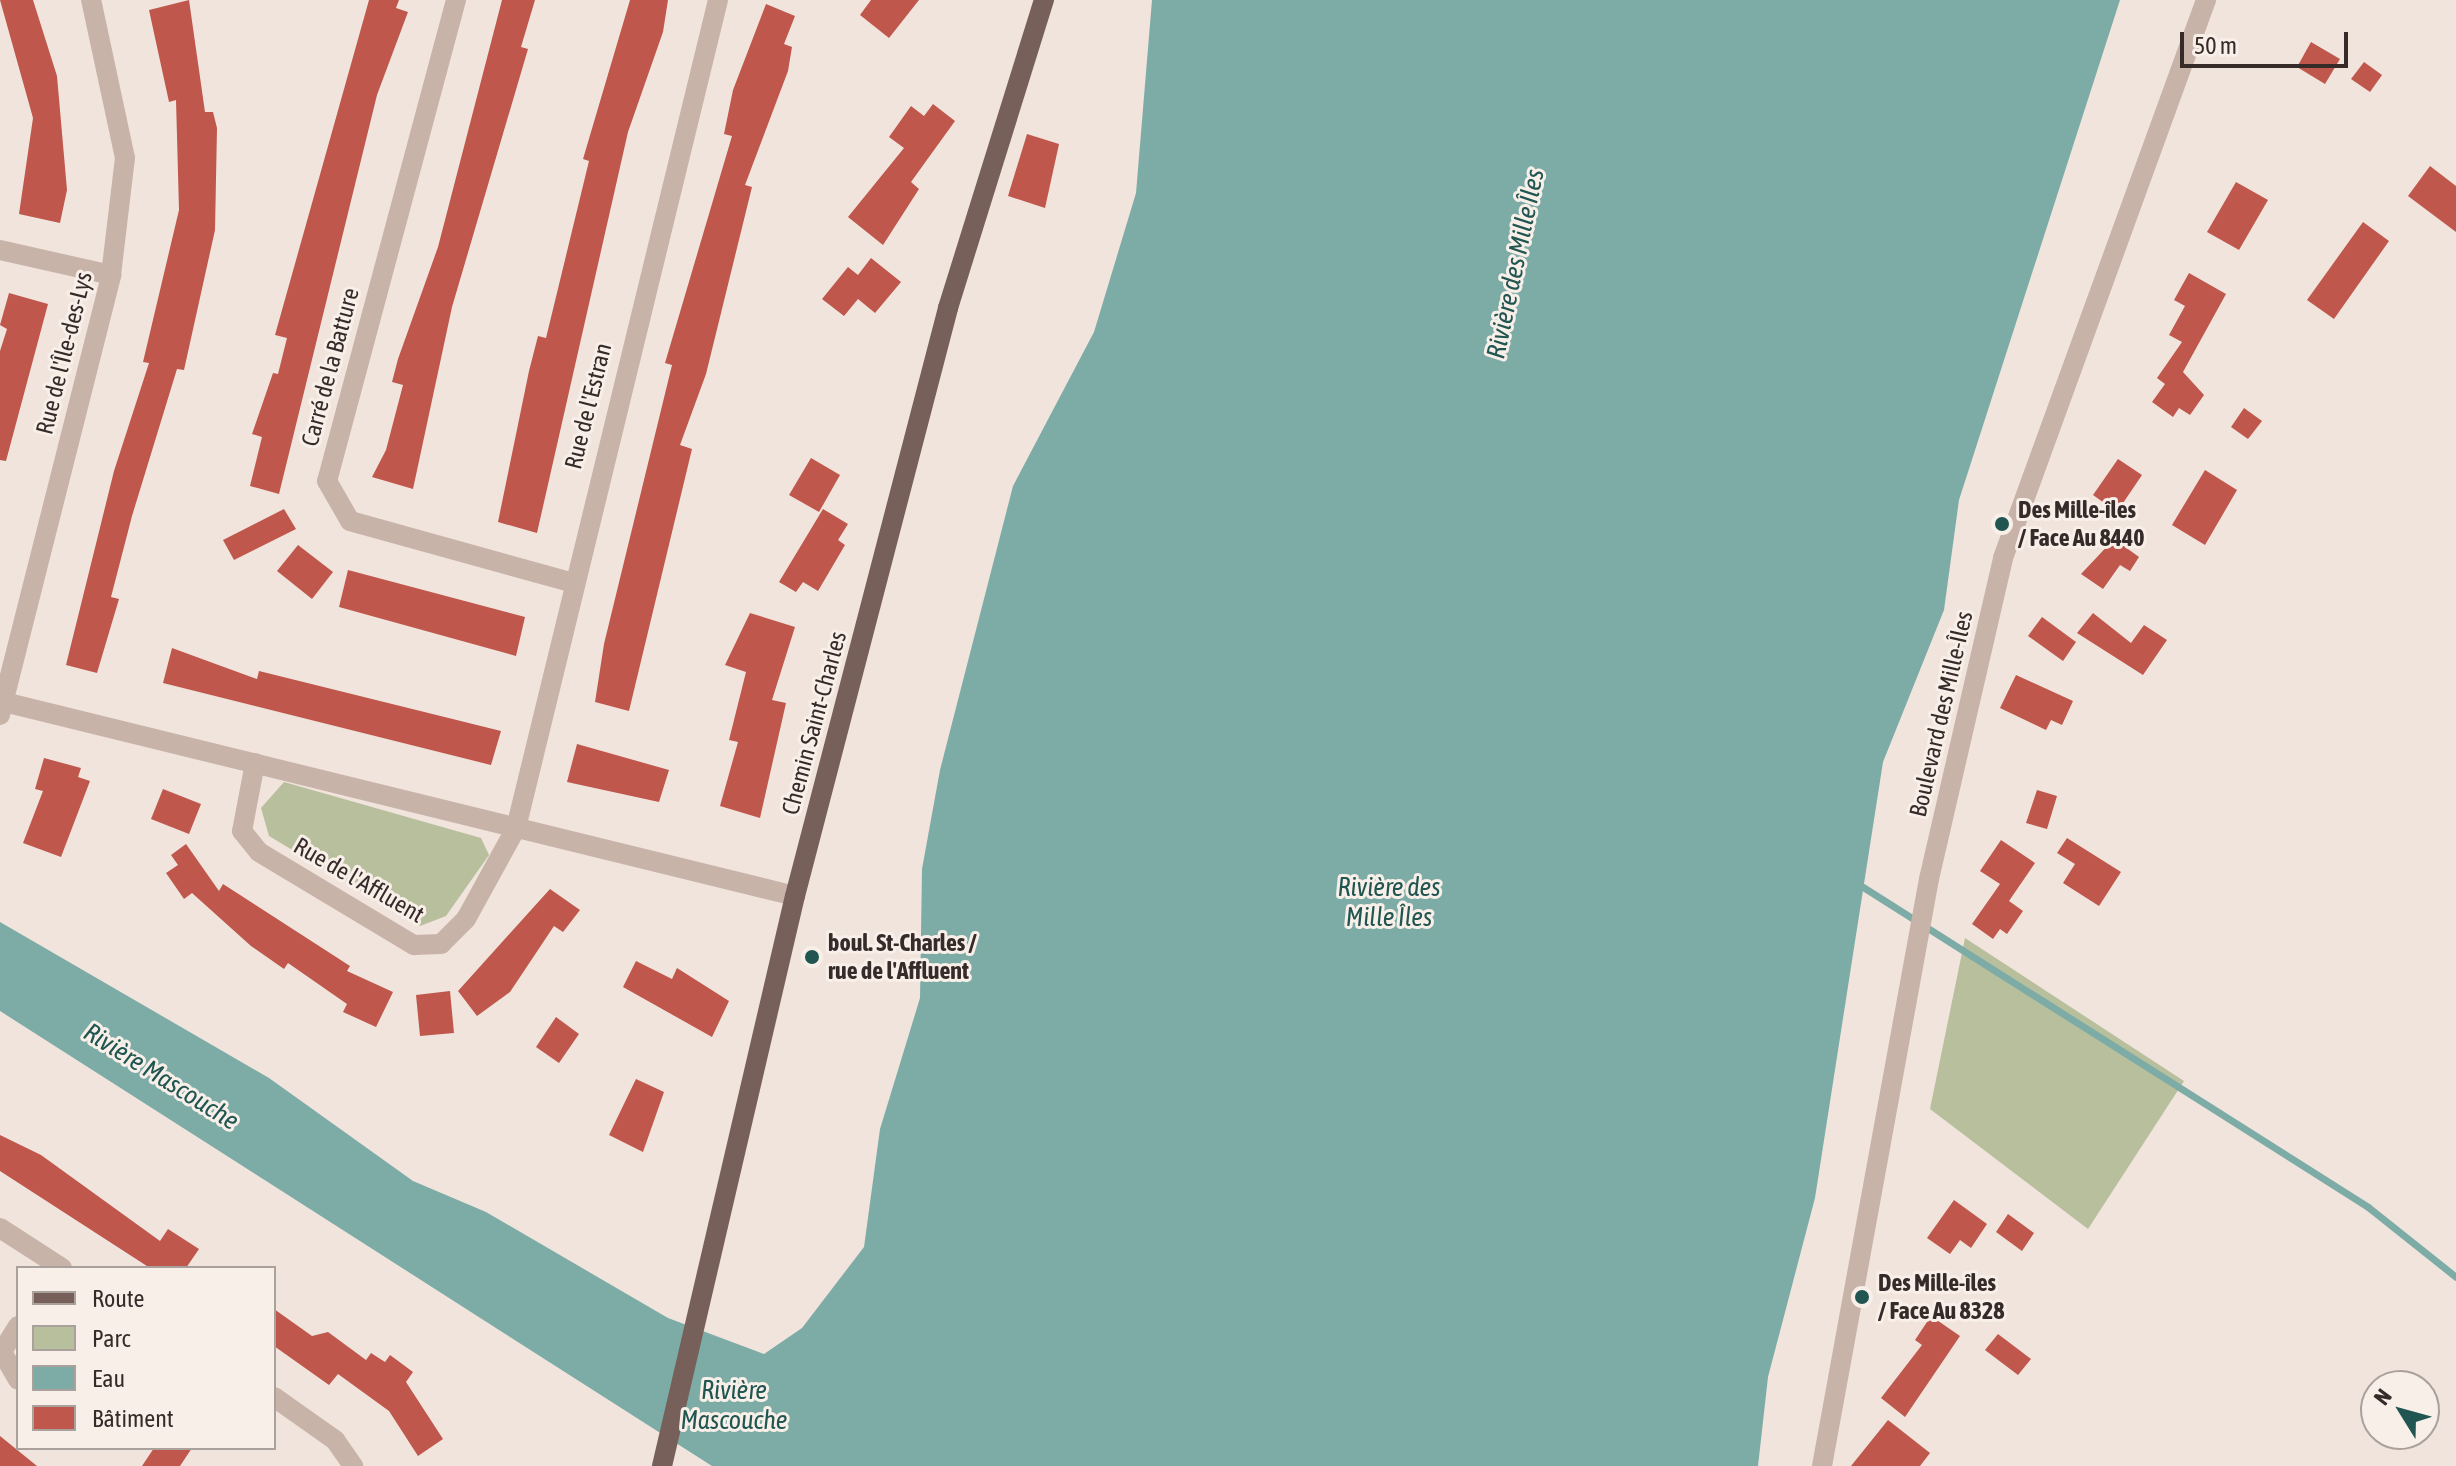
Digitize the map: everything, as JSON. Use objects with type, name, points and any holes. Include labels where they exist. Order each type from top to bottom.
[{"type":"main road","name":"Chemin Saint-Charles","points":[[662,1466],[795,896],[948,308],[1044,0]]},
{"type":"street","name":"Rue de l'Île-des-Lys","points":[[2,708],[111,275],[125,158],[91,0]]},
{"type":"street","name":"Carré de la Batture","points":[[456,0],[327,481],[350,521],[570,582]]},
{"type":"street","name":"Rue de l'Estran","points":[[516,828],[570,582],[718,0]]},
{"type":"street","name":"Boulevard des Mille-Îles","points":[[1822,1466],[1929,879],[2003,558],[2206,0]]},
{"type":"street","points":[[0,250],[111,275]]},
{"type":"street","points":[[2,708],[255,763],[795,896]]},
{"type":"street","name":"Rue de l'Affluent","points":[[255,763],[242,831],[259,852],[414,945],[441,944],[466,919],[516,828]]},
{"type":"street","points":[[0,1228],[56,1266]]},
{"type":"street","points":[[16,1329],[2,1352],[16,1376]]},
{"type":"street","points":[[276,1398],[335,1440],[353,1466]]},
{"type":"green space","points":[[284,782],[481,838],[489,855],[446,916],[420,926],[269,836],[261,808]]},
{"type":"green space","points":[[1965,938],[2184,1081],[2088,1229],[1930,1109]]},
{"type":"water","name":"Rivière des Mille Îles","points":[[1152,0],[2120,0],[1959,500],[1944,610],[1883,762],[1815,1198],[1768,1377],[1758,1466],[712,1466],[0,1011],[0,922],[269,1078],[413,1181],[486,1212],[668,1318],[764,1354],[802,1328],[864,1247],[880,1129],[920,998],[922,869],[940,770],[1013,486],[1094,332],[1136,193]]},
{"type":"building","points":[[0,0],[33,0],[57,76],[67,190],[60,223],[19,214],[33,118]]},
{"type":"building","points":[[189,0],[205,112],[213,112],[217,128],[215,230],[184,370],[177,369],[132,516],[111,597],[119,599],[97,673],[66,665],[114,471],[149,363],[143,362],[179,210],[176,100],[169,102],[149,10]]},
{"type":"building","points":[[369,0],[399,0],[396,8],[408,12],[377,95],[279,494],[250,486],[262,437],[252,434],[273,373],[278,374],[287,338],[275,335]]},
{"type":"building","points":[[502,0],[535,0],[521,47],[528,49],[452,307],[413,489],[372,477],[386,450],[403,385],[392,382],[438,247]]},
{"type":"building","points":[[630,0],[668,0],[663,32],[628,132],[537,533],[498,522],[529,371],[538,336],[546,338],[589,161],[583,159]]},
{"type":"building","points":[[871,0],[919,0],[889,38],[860,15]]},
{"type":"building","points":[[766,4],[795,16],[784,44],[792,47],[788,71],[745,185],[752,187],[706,374],[680,445],[692,449],[629,711],[595,702],[604,644],[672,365],[665,363],[732,136],[724,134],[733,90]]},
{"type":"building","points":[[2311,42],[2340,59],[2325,84],[2297,67]]},
{"type":"building","points":[[2364,62],[2382,75],[2370,92],[2351,79]]},
{"type":"building","points":[[933,104],[955,121],[911,182],[919,189],[883,245],[848,217],[904,148],[889,137],[911,106],[924,116]]},
{"type":"building","points":[[1027,134],[1059,144],[1045,208],[1008,196]]},
{"type":"building","points":[[2430,166],[2456,186],[2456,232],[2408,196]]},
{"type":"building","points":[[2236,182],[2268,200],[2239,250],[2207,232]]},
{"type":"building","points":[[2363,222],[2389,241],[2334,319],[2307,300]]},
{"type":"building","points":[[871,258],[901,282],[875,313],[858,299],[844,316],[822,299],[848,267],[858,275]]},
{"type":"building","points":[[2189,273],[2226,294],[2183,372],[2204,395],[2190,415],[2179,408],[2173,417],[2152,402],[2165,384],[2157,378],[2182,342],[2169,335],[2185,306],[2174,300]]},
{"type":"building","points":[[9,293],[48,304],[6,461],[0,460],[0,351],[7,329],[0,325]]},
{"type":"building","points":[[2244,408],[2262,421],[2248,439],[2231,427]]},
{"type":"building","points":[[811,458],[840,475],[819,512],[789,495]]},
{"type":"building","points":[[2118,459],[2142,475],[2117,512],[2093,495]]},
{"type":"building","points":[[2205,470],[2237,490],[2205,545],[2172,525]]},
{"type":"building","points":[[284,509],[296,529],[234,560],[223,540]]},
{"type":"building","points":[[823,509],[848,524],[838,540],[845,545],[818,591],[803,582],[796,592],[779,582]]},
{"type":"building","points":[[2114,539],[2139,557],[2130,571],[2120,565],[2103,589],[2081,574]]},
{"type":"building","points":[[298,545],[333,572],[312,599],[277,571]]},
{"type":"building","points":[[348,570],[525,617],[516,656],[339,607]]},
{"type":"building","points":[[750,613],[795,627],[772,700],[786,703],[760,818],[720,806],[738,742],[729,740],[746,672],[725,665]]},
{"type":"building","points":[[2093,613],[2131,643],[2144,625],[2167,640],[2143,675],[2077,633]]},
{"type":"building","points":[[2042,617],[2076,642],[2063,661],[2028,636]]},
{"type":"building","points":[[172,648],[257,679],[259,671],[501,731],[491,765],[163,683]]},
{"type":"building","points":[[2016,675],[2073,701],[2062,725],[2051,720],[2046,730],[2000,708]]},
{"type":"building","points":[[577,744],[669,770],[659,802],[567,782]]},
{"type":"building","points":[[44,758],[81,768],[78,777],[90,781],[61,857],[23,843],[43,791],[35,789]]},
{"type":"building","points":[[163,789],[201,804],[189,834],[151,819]]},
{"type":"building","points":[[2037,790],[2057,796],[2047,829],[2026,823]]},
{"type":"building","points":[[2067,838],[2121,872],[2099,906],[2063,883],[2075,864],[2057,853]]},
{"type":"building","points":[[2001,840],[2035,863],[2009,901],[2023,911],[2007,934],[2000,929],[1993,939],[1972,924],[2000,884],[1980,871]]},
{"type":"building","points":[[186,844],[219,891],[223,884],[350,966],[347,971],[393,992],[376,1027],[343,1012],[347,1004],[288,963],[284,969],[251,946],[192,893],[184,899],[166,873],[178,865],[171,855]]},
{"type":"building","points":[[550,889],[580,910],[563,932],[554,926],[510,992],[477,1016],[458,991]]},
{"type":"building","points":[[636,961],[672,979],[677,968],[729,1001],[712,1037],[623,987]]},
{"type":"building","points":[[450,991],[454,1033],[420,1036],[416,995]]},
{"type":"building","points":[[556,1017],[579,1034],[559,1063],[536,1047]]},
{"type":"building","points":[[636,1079],[664,1092],[643,1152],[609,1135]]},
{"type":"building","points":[[0,1135],[41,1155],[160,1241],[168,1229],[199,1249],[187,1266],[147,1266],[0,1171]]},
{"type":"building","points":[[1954,1200],[1987,1224],[1971,1248],[1960,1240],[1950,1254],[1927,1238]]},
{"type":"building","points":[[2008,1214],[2034,1233],[2022,1251],[1996,1232]]},
{"type":"building","points":[[276,1310],[312,1336],[328,1332],[366,1360],[371,1353],[385,1362],[390,1355],[413,1372],[406,1382],[443,1439],[418,1456],[389,1411],[338,1374],[329,1385],[276,1347]]},
{"type":"building","points":[[1931,1316],[1960,1336],[1905,1417],[1881,1398],[1922,1345],[1915,1340]]},
{"type":"building","points":[[1998,1334],[2031,1359],[2018,1375],[1985,1350]]},
{"type":"building","points":[[1888,1420],[1930,1453],[1920,1466],[1851,1466]]},
{"type":"building","points":[[0,1436],[37,1466],[0,1466]]},
{"type":"building","points":[[153,1450],[191,1450],[180,1466],[142,1466]]},
{"type":"waterway","points":[[1863,887],[2368,1207],[2456,1277]]},
{"type":"place","name":"Des Mille-îles / Face Au 8440","points":[[2002,524]]},
{"type":"place","name":"boul. St-Charles / rue de l'Affluent","points":[[812,957]]},
{"type":"place","name":"Des Mille-îles / Face Au 8328","points":[[1862,1297]]},
{"type":"water label","name":"Rivière Mascouche","points":[[161,1077]]},
{"type":"water label","name":"Rivière Mascouche","points":[[734,1406]]}]
